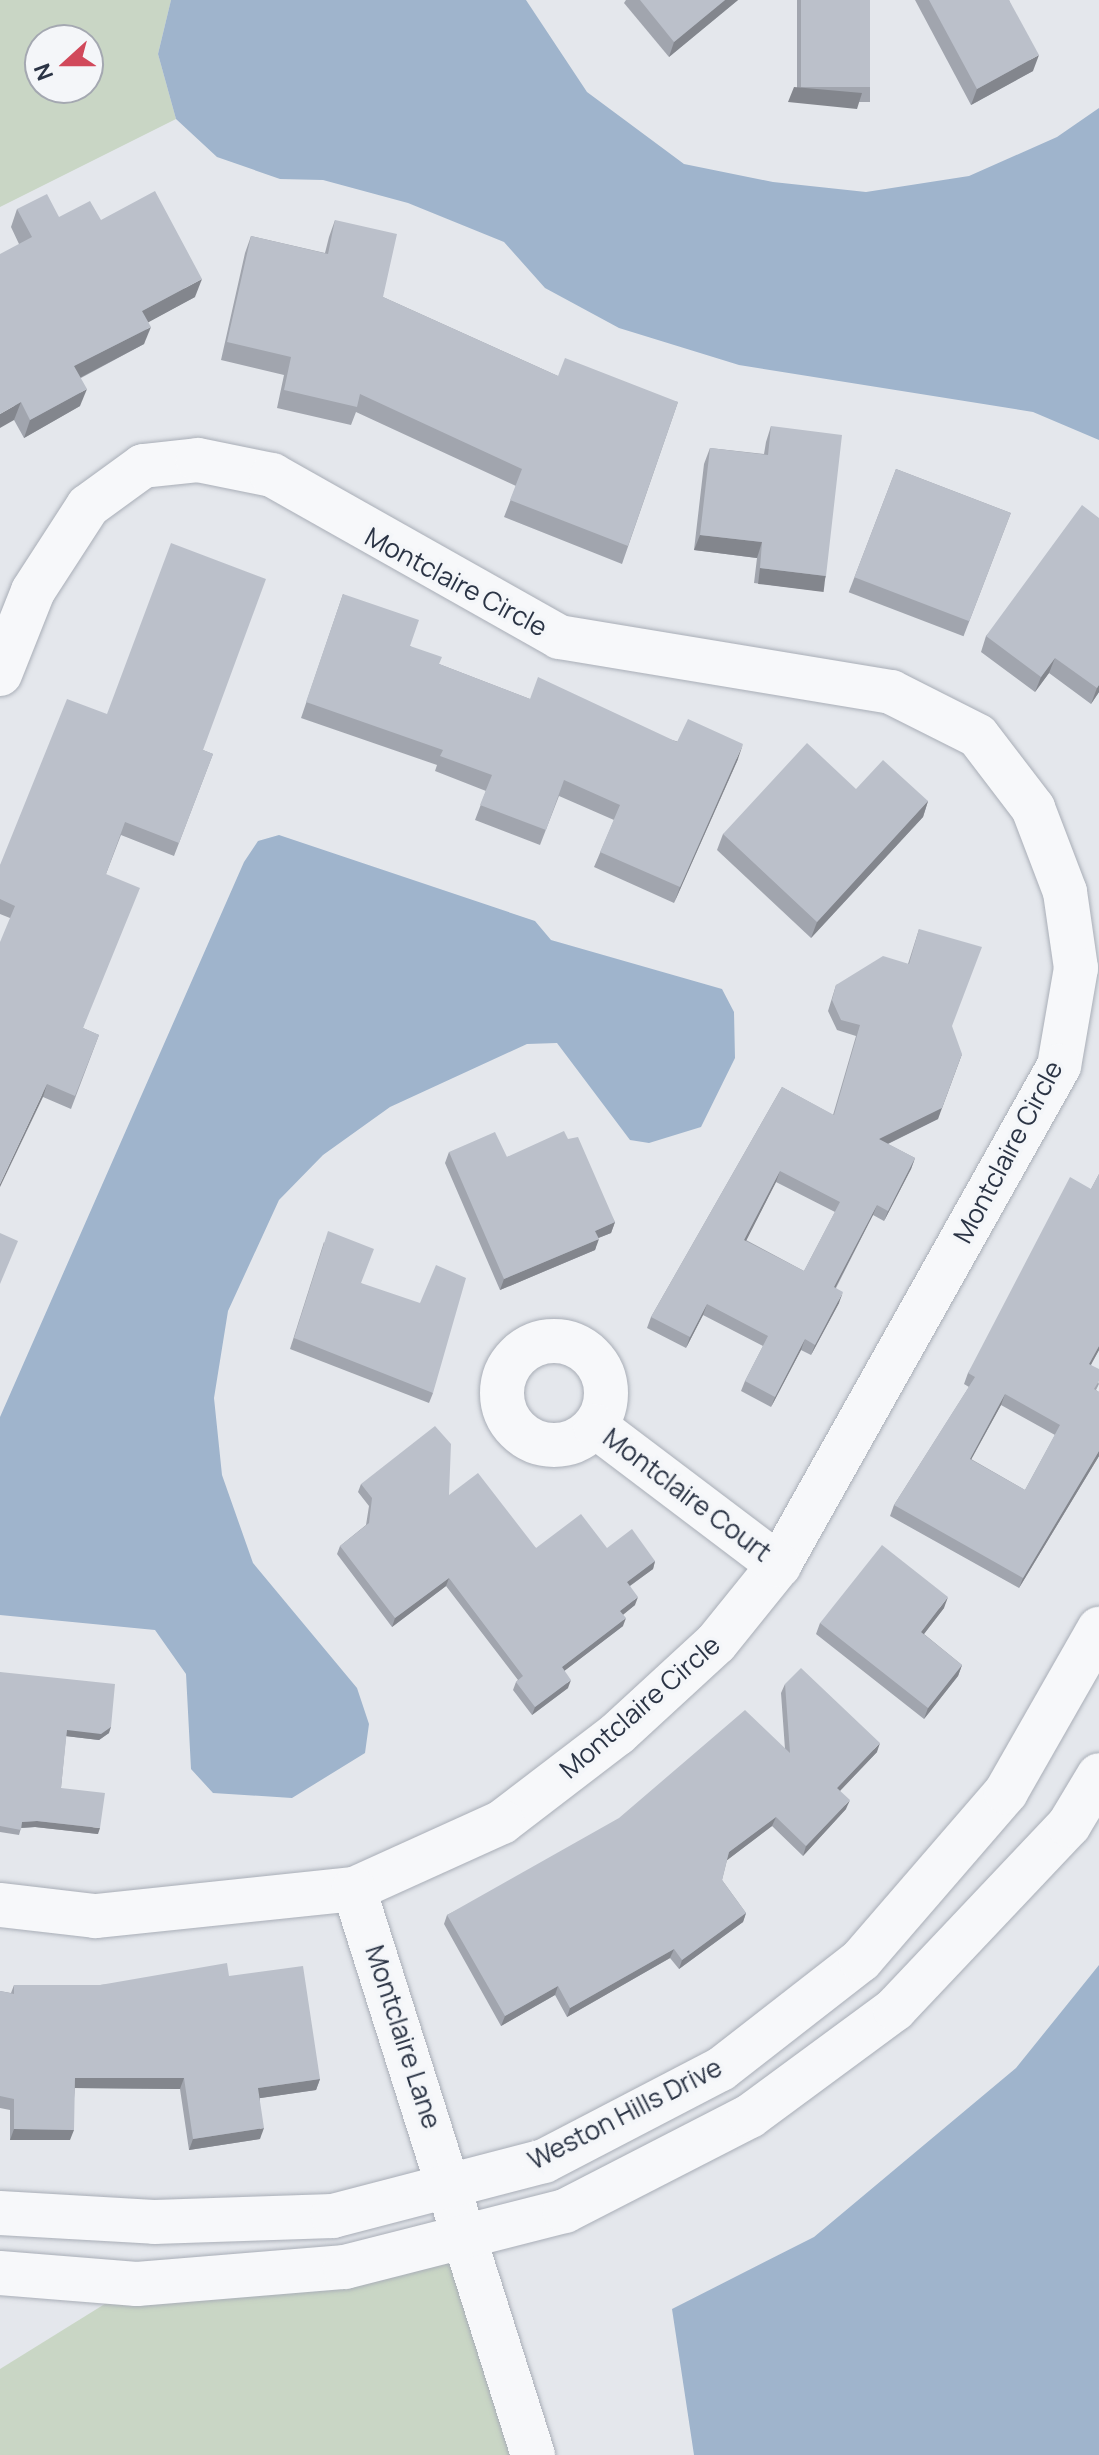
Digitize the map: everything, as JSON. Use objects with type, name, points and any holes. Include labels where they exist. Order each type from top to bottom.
[{"type":"street","name":"Montclaire Circle","points":[[0,674],[33,591],[88,506],[143,466],[198,460],[272,475],[559,637],[891,692],[978,736],[1033,808],[1065,892],[1076,968],[1059,1066],[779,1565],[716,1643],[606,1743],[502,1822],[354,1889],[95,1916],[0,1905]]},
{"type":"street","name":"Montclaire Court","points":[[595,1426],[779,1565]]},
{"type":"street","name":"Weston Hills Drive","points":[[0,2213],[154,2222],[333,2216],[544,2161],[721,2069],[861,1960],[1006,1792],[1099,1629]]},
{"type":"street","points":[[0,2273],[137,2284],[345,2267],[565,2211],[750,2116],[895,2009],[1069,1825],[1099,1775]]},
{"type":"street","name":"Montclaire Lane","points":[[354,1889],[451,2185],[463,2237],[533,2455]]},
{"type":"green space","points":[[0,0],[171,0],[158,54],[176,119],[0,207]]},
{"type":"green space","points":[[463,2237],[533,2455],[0,2455],[0,2369],[137,2284]]},
{"type":"water","points":[[171,0],[526,0],[587,92],[684,164],[773,182],[866,192],[969,176],[1057,137],[1099,108],[1099,440],[1033,412],[739,365],[619,328],[545,288],[504,242],[408,203],[323,180],[280,179],[217,157],[176,119],[158,54]]},
{"type":"water","points":[[279,835],[535,921],[551,940],[722,989],[734,1012],[735,1058],[701,1127],[649,1143],[630,1140],[557,1043],[527,1044],[390,1107],[323,1155],[279,1200],[228,1311],[214,1398],[222,1475],[253,1563],[357,1688],[369,1724],[365,1753],[292,1798],[213,1793],[191,1769],[186,1674],[155,1630],[0,1615],[0,1417],[244,862],[258,841]]},
{"type":"water","points":[[1099,1965],[1099,2455],[694,2455],[672,2309],[814,2237],[1016,2068]]},
{"type":"building","points":[[640,0],[725,0],[674,42]]},
{"type":"building","points":[[801,0],[870,0],[870,87],[801,87]]},
{"type":"building","points":[[929,0],[1009,0],[1039,55],[977,89]]},
{"type":"building","points":[[155,191],[202,279],[142,311],[151,327],[74,366],[87,389],[30,420],[21,402],[0,414],[0,254],[32,237],[17,209],[47,194],[59,217],[90,201],[101,220]]},
{"type":"building","points":[[335,220],[397,234],[383,297],[558,376],[565,358],[678,402],[628,546],[510,500],[522,469],[360,394],[357,407],[284,390],[291,357],[227,342],[251,236],[328,254]]},
{"type":"building","points":[[771,426],[842,435],[826,576],[760,568],[762,542],[700,535],[710,448],[768,455]]},
{"type":"building","points":[[896,469],[1011,513],[969,621],[854,577]]},
{"type":"building","points":[[1082,505],[1099,518],[1097,688],[1055,658],[1041,677],[986,636]]},
{"type":"building","points":[[171,543],[266,579],[203,750],[213,754],[179,843],[125,822],[106,874],[140,888],[83,1028],[99,1035],[75,1096],[47,1084],[0,1184],[0,942],[15,906],[0,899],[0,865],[67,699],[107,714]]},
{"type":"building","points":[[343,594],[419,620],[410,646],[442,657],[439,664],[530,699],[538,677],[677,742],[688,719],[743,744],[680,887],[600,852],[620,805],[564,780],[546,830],[480,805],[492,775],[440,756],[443,750],[306,702]]},
{"type":"building","points":[[807,743],[856,789],[883,760],[928,801],[817,922],[723,834]]},
{"type":"building","points":[[919,929],[982,947],[952,1026],[962,1054],[942,1108],[879,1139],[915,1158],[888,1211],[877,1205],[834,1287],[843,1292],[815,1345],[805,1339],[775,1397],[745,1381],[768,1336],[707,1304],[690,1337],[651,1317],[782,1087],[834,1115],[860,1025],[841,1020],[832,1000],[836,985],[883,956],[909,964]],"holes":[[[780,1171],[840,1202],[804,1271],[744,1240]]]},
{"type":"building","points":[[564,1131],[568,1139],[578,1137],[615,1222],[595,1231],[599,1239],[504,1279],[449,1152],[495,1132],[507,1157]]},
{"type":"building","points":[[1099,1174],[1099,1346],[1089,1364],[1099,1369],[1099,1381],[1094,1389],[1099,1392],[1099,1451],[1023,1578],[894,1505],[975,1377],[968,1373],[1070,1177],[1091,1189]],"holes":[[[1005,1394],[1060,1425],[1025,1490],[970,1459]]]},
{"type":"building","points":[[328,1231],[374,1249],[361,1283],[420,1303],[436,1265],[466,1278],[433,1393],[294,1338]]},
{"type":"building","points":[[0,1233],[18,1241],[0,1284]]},
{"type":"building","points":[[435,1426],[451,1444],[449,1495],[478,1473],[536,1548],[581,1514],[607,1548],[632,1529],[655,1561],[627,1582],[638,1597],[620,1611],[626,1618],[562,1667],[571,1680],[535,1707],[516,1682],[523,1676],[449,1578],[395,1618],[340,1546],[369,1523],[372,1498],[361,1484]]},
{"type":"building","points":[[882,1545],[948,1597],[921,1632],[962,1665],[928,1708],[820,1623]]},
{"type":"building","points":[[801,1668],[880,1743],[837,1788],[850,1800],[806,1846],[776,1817],[729,1852],[722,1880],[746,1913],[682,1960],[674,1949],[570,2008],[558,1986],[505,2016],[447,1915],[619,1818],[745,1710],[790,1753],[785,1684]]},
{"type":"building","points":[[0,1672],[115,1684],[111,1727],[101,1734],[67,1730],[61,1788],[105,1793],[100,1828],[37,1821],[22,1822],[21,1830],[0,1826]]},
{"type":"building","points":[[227,1963],[229,1976],[303,1966],[320,2079],[258,2088],[264,2128],[193,2139],[184,2078],[75,2078],[74,2130],[14,2129],[14,2099],[0,2096],[0,1991],[14,1994],[14,1985],[100,1985]]}]
